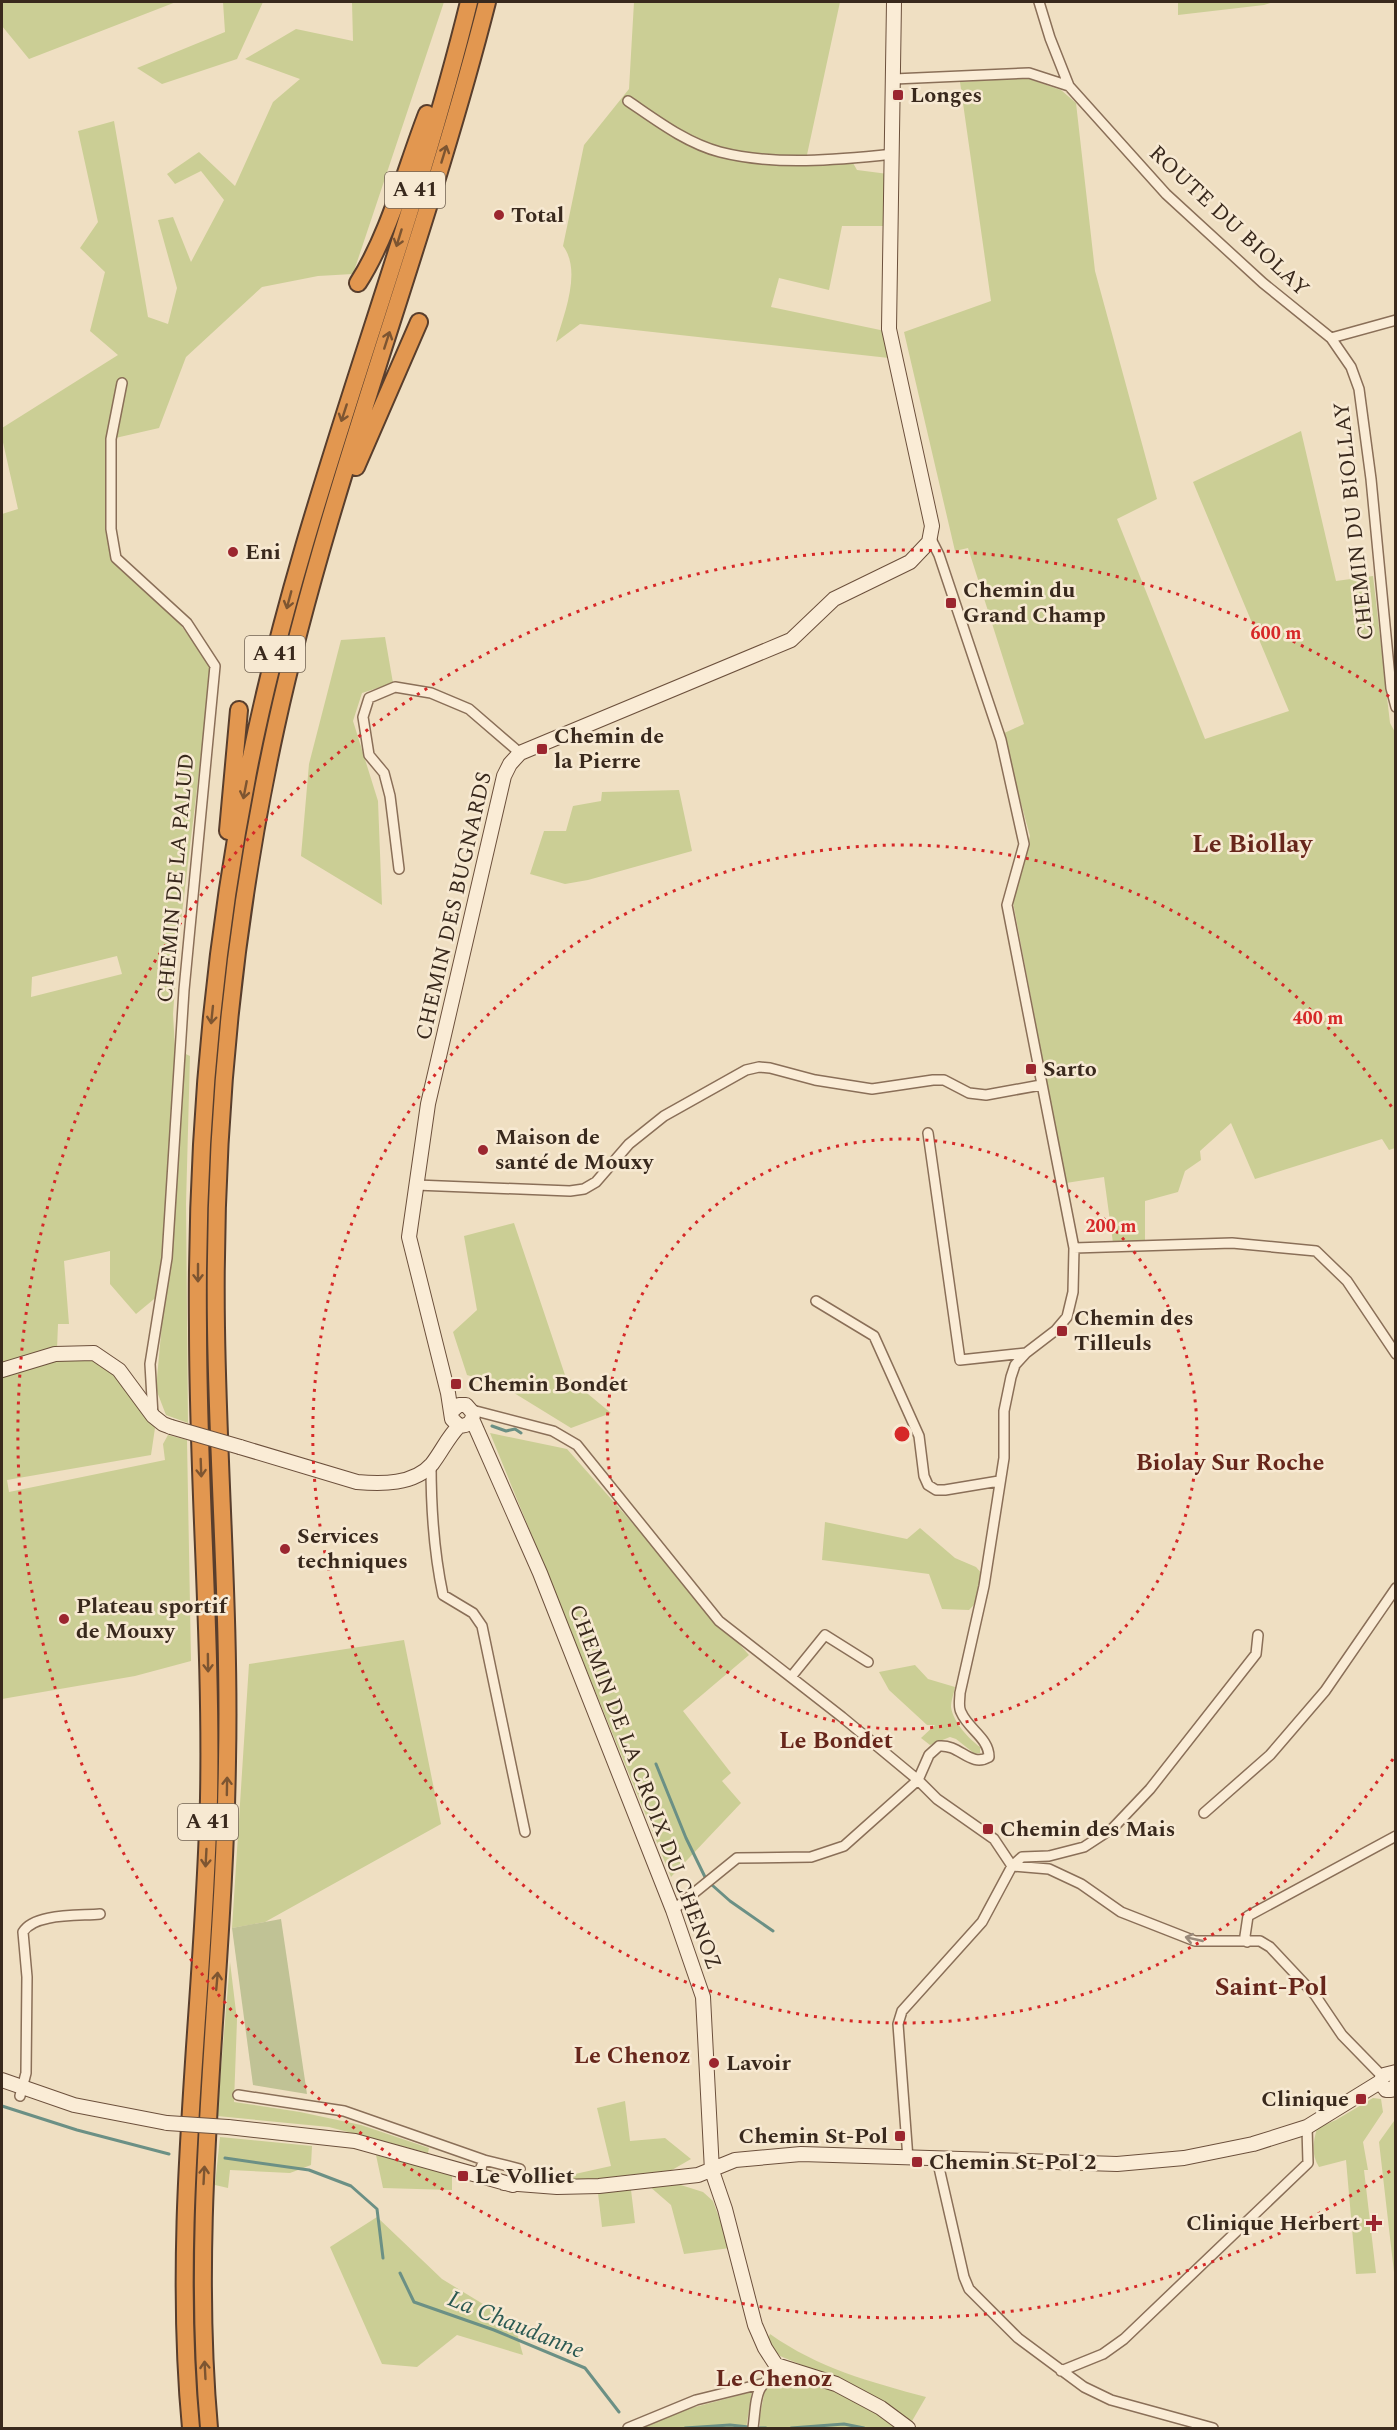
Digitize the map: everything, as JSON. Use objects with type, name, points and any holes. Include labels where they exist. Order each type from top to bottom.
[{"type":"highway","name":"A 41","points":[[191,2428],[184,2324],[184,2228],[205,1886],[209,1759],[198,1380],[198,1215],[203,1109],[218,957],[246,783],[281,630],[306,537],[429,142],[469,2]]},
{"type":"highway","name":"A 41","points":[[209,2428],[203,2324],[202,2227],[225,1865],[228,1715],[216,1336],[219,1160],[226,1055],[236,965],[255,834],[276,726],[325,536],[434,190],[487,2]]},
{"type":"highway","points":[[358,283],[383,234],[464,21]]},
{"type":"highway","points":[[325,536],[419,322]]},
{"type":"highway","points":[[218,957],[239,710]]},
{"type":"street","points":[[673,1910],[737,1858],[811,1857],[844,1845],[918,1780],[929,1755],[939,1746],[952,1746],[975,1761],[982,1761],[989,1757],[987,1744],[971,1728],[959,1710],[960,1693],[984,1586],[1004,1458],[1004,1411],[1007,1394],[1015,1365],[1026,1353],[1056,1330],[1067,1317],[1073,1292],[1074,1248],[1007,904],[1024,844],[1001,740],[939,555],[929,535],[889,329],[894,2]]},
{"type":"street","name":"ROUTE DU BIOLAY","points":[[1039,2],[1069,86],[1166,194],[1263,283],[1331,339]]},
{"type":"street","points":[[894,80],[1029,73],[1069,86]]},
{"type":"street","points":[[628,101],[676,134],[719,152],[789,160],[853,159],[893,154]]},
{"type":"street","points":[[1331,339],[1395,320]]},
{"type":"street","name":"CHEMIN DU BIOLLAY","points":[[1331,339],[1351,367],[1359,389],[1371,479],[1391,688],[1395,707]]},
{"type":"street","name":"CHEMIN DE LA PALUD","points":[[122,383],[111,439],[111,529],[116,558],[187,623],[215,666],[184,990],[167,1258],[150,1364],[153,1416]]},
{"type":"street","name":"CHEMIN DES BUGNARDS","points":[[464,1420],[448,1392],[409,1237],[429,1104],[504,776],[510,764],[520,753],[791,639],[834,599],[903,568],[914,558],[929,535]]},
{"type":"street","points":[[399,869],[390,796],[384,773],[369,755],[363,717],[369,698],[395,687],[431,693],[469,709],[520,753]]},
{"type":"street","points":[[416,1185],[570,1191],[584,1189],[596,1182],[628,1144],[664,1116],[746,1070],[759,1067],[872,1089],[944,1080],[969,1093],[986,1095],[1041,1085]]},
{"type":"street","points":[[928,1133],[960,1360],[1026,1353]]},
{"type":"street","points":[[1074,1248],[1232,1243],[1316,1251],[1347,1281],[1395,1354]]},
{"type":"street","points":[[816,1301],[874,1336],[919,1436],[921,1467],[928,1485],[936,1490],[945,1490],[999,1481]]},
{"type":"street","points":[[2,1370],[55,1354],[94,1353],[119,1370],[153,1416],[163,1424],[357,1482],[396,1482],[412,1477],[431,1464],[464,1420],[491,1417],[553,1431],[577,1445],[719,1621],[918,1780],[936,1799],[994,1839],[1012,1866]]},
{"type":"street","name":"CHEMIN DE LA CROIX DU CHENOZ","points":[[464,1420],[540,1573],[673,1910],[703,1997],[712,2171],[755,2325],[776,2370]]},
{"type":"street","points":[[431,1464],[438,1573],[443,1595],[473,1613],[482,1626],[525,1832]]},
{"type":"street","points":[[1204,1813],[1270,1755],[1325,1691],[1395,1588]]},
{"type":"street","points":[[791,1677],[825,1635],[868,1662]]},
{"type":"street","points":[[908,2158],[898,2024],[902,2011],[982,1922],[1012,1866],[1023,1857],[1049,1856],[1084,1847],[1113,1828],[1157,1781],[1256,1654],[1258,1635]]},
{"type":"street","points":[[1247,1942],[1245,1936],[1248,1916],[1395,1836]]},
{"type":"street","points":[[2,2089],[167,2123],[228,2127],[355,2141],[531,2190],[556,2193],[698,2175],[735,2160],[801,2154],[1129,2163],[1184,2158],[1253,2144],[1307,2127],[1386,2081],[1342,2035],[1315,1995],[1270,1947],[1260,1941],[1195,1941],[1121,1912],[1081,1884],[1049,1869],[1012,1866]]},
{"type":"street","points":[[22,2092],[26,2073],[27,1977],[23,1932],[26,1926],[38,1919],[100,1914]]},
{"type":"street","points":[[2,2080],[22,2092]]},
{"type":"street","points":[[238,2094],[344,2111],[484,2160],[520,2169]]},
{"type":"street","points":[[1061,2372],[1103,2354],[1124,2339],[1308,2163],[1307,2127]]},
{"type":"street","points":[[937,2159],[964,2277],[969,2289],[1018,2338],[1061,2372],[1084,2387],[1111,2400],[1213,2428]]},
{"type":"street","points":[[478,2175],[484,2160]]},
{"type":"street","points":[[628,2428],[696,2400],[758,2385],[776,2370],[814,2376],[836,2384],[881,2408],[908,2428]]},
{"type":"street","points":[[753,2428],[758,2385]]},
{"type":"green space","points":[[2,2],[176,2],[29,59],[2,26]]},
{"type":"green space","points":[[223,2],[263,2],[237,59],[162,84],[137,68],[225,32]]},
{"type":"green space","points":[[352,2],[444,2],[353,274],[318,276],[262,287],[186,357],[159,428],[111,439],[116,558],[180,624],[209,664],[209,687],[178,947],[173,1014],[175,1049],[190,1056],[186,1204],[188,1423],[166,1415],[156,1389],[165,1290],[136,1314],[110,1284],[110,1251],[64,1261],[69,1324],[58,1324],[57,1349],[2,1364],[2,514],[18,509],[2,438],[2,428],[118,355],[90,331],[105,272],[80,248],[98,222],[78,131],[114,121],[148,317],[168,324],[177,288],[158,220],[173,217],[191,262],[224,200],[201,171],[175,184],[167,174],[199,152],[235,186],[273,102],[300,79],[245,59],[296,29],[353,41]],"holes":[[[117,956],[122,974],[31,997],[32,977]]]},
{"type":"green space","points":[[634,2],[840,2],[805,164],[853,163],[857,170],[888,174],[886,226],[842,226],[829,290],[779,278],[771,307],[885,331],[889,358],[580,324],[556,342],[570,293],[571,268],[563,246],[584,145],[629,89]]},
{"type":"green space","points":[[1178,2],[1274,2],[1178,15]]},
{"type":"green space","points":[[1026,78],[1061,90],[1076,103],[1095,271],[1157,499],[1117,519],[1205,739],[1289,711],[1193,482],[1301,431],[1336,581],[1373,576],[1390,723],[1396,734],[1395,1148],[1389,1150],[1382,1139],[1255,1179],[1231,1123],[1200,1151],[1201,1160],[1185,1171],[1178,1192],[1145,1201],[1145,1241],[1113,1243],[1104,1177],[1066,1183],[1012,897],[1030,836],[1002,734],[1024,724],[968,548],[955,551],[904,332],[991,301],[960,82]]},
{"type":"green space","points":[[385,637],[393,683],[362,693],[353,721],[378,801],[382,905],[301,856],[309,764],[341,640]]},
{"type":"green space","points":[[679,790],[692,851],[588,880],[565,884],[530,874],[544,831],[566,831],[573,806],[601,801],[602,792]]},
{"type":"green space","points":[[514,1223],[565,1375],[611,1413],[571,1428],[501,1385],[467,1375],[453,1332],[477,1310],[464,1236]]},
{"type":"green space","points":[[61,1358],[95,1359],[114,1370],[155,1428],[151,1455],[7,1480],[9,1492],[165,1460],[163,1444],[168,1435],[187,1440],[191,1661],[135,1676],[2,1699],[2,1373]]},
{"type":"green space","points":[[490,1433],[567,1449],[749,1655],[683,1711],[731,1773],[722,1781],[741,1803],[671,1877]]},
{"type":"green space","points":[[825,1522],[907,1539],[920,1528],[955,1558],[976,1567],[983,1575],[978,1598],[969,1610],[942,1609],[929,1574],[822,1560]]},
{"type":"green space","points":[[404,1640],[441,1824],[265,1922],[232,1928],[249,1664]]},
{"type":"green space","points":[[915,1665],[928,1679],[955,1687],[951,1705],[952,1713],[962,1730],[980,1747],[980,1753],[975,1754],[950,1737],[930,1745],[921,1738],[935,1725],[927,1725],[889,1690],[879,1672]]},
{"type":"green space","points":[[281,1919],[307,2094],[253,2085],[232,1928]]},
{"type":"green space","points":[[230,1962],[237,2020],[234,2102],[300,2112],[361,2125],[429,2148],[428,2153],[329,2127],[217,2116]]},
{"type":"green space","points":[[1373,2098],[1381,2099],[1383,2112],[1363,2142],[1368,2170],[1364,2170],[1376,2273],[1356,2274],[1346,2160],[1319,2167],[1315,2158],[1314,2144],[1317,2128],[1336,2120]]},
{"type":"green space","points":[[625,2101],[630,2141],[665,2138],[691,2159],[665,2174],[665,2180],[703,2192],[713,2201],[730,2248],[684,2254],[671,2205],[641,2179],[566,2185],[566,2176],[611,2166],[597,2108]]},
{"type":"green space","points":[[1394,2121],[1396,2127],[1395,2281],[1379,2142]]},
{"type":"green space","points":[[220,2137],[312,2146],[311,2165],[290,2173],[230,2170],[228,2188],[215,2185]]},
{"type":"green space","points":[[376,2155],[452,2175],[452,2190],[383,2188]]},
{"type":"green space","points":[[631,2190],[635,2223],[602,2227],[598,2193]]},
{"type":"green space","points":[[377,2217],[442,2279],[514,2323],[523,2355],[457,2335],[417,2367],[382,2364],[330,2247]]},
{"type":"green space","points":[[770,2334],[807,2356],[845,2373],[926,2397],[912,2421],[850,2385],[780,2356],[767,2341]]},
{"type":"green space","points":[[783,2377],[799,2378],[829,2387],[872,2410],[898,2428],[760,2428],[765,2389]]},
{"type":"green space","points":[[752,2392],[746,2428],[642,2428],[676,2412]]},
{"type":"waterway","points":[[492,1426],[506,1431],[515,1429],[521,1433]]},
{"type":"waterway","points":[[656,1764],[686,1838],[705,1877]]},
{"type":"waterway","points":[[712,1885],[730,1901],[773,1931]]},
{"type":"waterway","name":"La Chaudanne","points":[[2,2106],[77,2130],[169,2154]]},
{"type":"waterway","points":[[225,2158],[309,2170],[351,2186],[377,2209],[383,2258]]},
{"type":"waterway","name":"La Chaudanne","points":[[400,2273],[414,2302],[494,2330],[585,2368],[619,2412]]},
{"type":"waterway","name":"La Chaudanne","points":[[791,2428],[844,2424],[864,2428]]},
{"type":"waterway","name":"La Chaudanne","points":[[685,2428],[730,2425],[749,2427]]},
{"type":"waterway","name":"La Chaudanne","points":[[757,2428],[766,2428]]},
{"type":"place","name":"Longes","points":[[898,95]]},
{"type":"place","name":"Total","points":[[499,215]]},
{"type":"place","name":"Eni","points":[[233,552]]},
{"type":"place","name":"Chemin du Grand Champ","points":[[951,603]]},
{"type":"place","name":"Chemin de la Pierre","points":[[542,749]]},
{"type":"place","name":"Sarto","points":[[1031,1069]]},
{"type":"place","name":"Maison de santé de Mouxy","points":[[483,1150]]},
{"type":"place","name":"Chemin des Tilleuls","points":[[1062,1331]]},
{"type":"place","name":"Chemin Bondet","points":[[456,1384]]},
{"type":"place","name":"Services techniques","points":[[285,1549]]},
{"type":"place","name":"Plateau sportif de Mouxy","points":[[64,1619]]},
{"type":"place","name":"Chemin des Mais","points":[[988,1829]]},
{"type":"place","name":"Lavoir","points":[[714,2063]]},
{"type":"place","name":"Clinique","points":[[1361,2099]]},
{"type":"place","name":"Chemin St-Pol","points":[[900,2136]]},
{"type":"place","name":"Chemin St-Pol 2","points":[[917,2162]]},
{"type":"place","name":"Le Volliet","points":[[463,2176]]},
{"type":"place","name":"Clinique Herbert","points":[[1374,2223]]},
{"type":"district","name":"Le Biollay","points":[[1252,844]]},
{"type":"district","name":"Biolay Sur Roche","points":[[1230,1463]]},
{"type":"district","name":"Le Bondet","points":[[836,1741]]},
{"type":"district","name":"Saint-Pol","points":[[1271,1987]]},
{"type":"district","name":"Le Chenoz","points":[[632,2056]]},
{"type":"district","name":"Le Chenoz","points":[[774,2379]]}]
